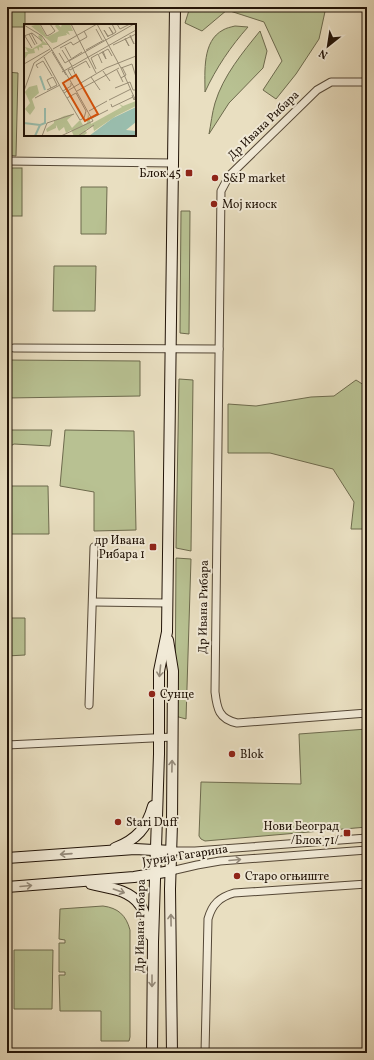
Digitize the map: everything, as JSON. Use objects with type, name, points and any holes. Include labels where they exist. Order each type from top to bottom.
[{"type":"street","name":"Др Ивана Рибара","points":[[172,1053],[171,871],[173,671],[167,632],[167,603],[175,7]]},
{"type":"street","name":"Др Ивана Рибара","points":[[367,82],[331,82],[317,90],[230,176],[221,191],[215,692],[218,708],[225,719],[237,723],[367,713]]},
{"type":"street","points":[[7,161],[173,163]]},
{"type":"street","points":[[14,348],[219,349]]},
{"type":"street","points":[[89,705],[94,547]]},
{"type":"street","points":[[93,602],[167,603]]},
{"type":"street","name":"Др Ивана Рибара","points":[[152,1053],[154,874],[156,850],[160,671],[167,632]]},
{"type":"street","points":[[7,745],[173,737]]},
{"type":"street","points":[[105,851],[122,845],[136,837],[150,817],[157,792]]},
{"type":"street","name":"Јурија Гагарина","points":[[7,858],[135,849],[196,851],[367,838]]},
{"type":"street","name":"Јурија Гагарина","points":[[7,887],[154,874],[220,861],[367,850]]},
{"type":"street","points":[[81,881],[119,890],[132,897],[140,904],[153,942]]},
{"type":"street","points":[[205,1053],[208,919],[210,912],[217,901],[234,892],[367,884]]},
{"type":"green space","points":[[7,7],[25,7],[24,27],[7,27]]},
{"type":"green space","points":[[190,7],[326,7],[319,39],[296,74],[276,99],[263,90],[282,61],[264,22],[227,10],[202,31],[185,23]]},
{"type":"green space","points":[[235,26],[248,27],[224,58],[205,92],[205,66],[208,49],[211,42],[216,35],[223,30]]},
{"type":"green space","points":[[260,31],[267,51],[263,68],[229,103],[209,134],[215,103],[223,83],[234,65]]},
{"type":"green space","points":[[7,72],[18,73],[16,156],[7,155]]},
{"type":"green space","points":[[7,168],[22,168],[22,216],[7,216]]},
{"type":"green space","points":[[81,187],[107,187],[106,234],[81,234]]},
{"type":"green space","points":[[181,211],[190,211],[189,334],[180,333]]},
{"type":"green space","points":[[54,266],[96,266],[95,311],[53,311]]},
{"type":"green space","points":[[7,360],[140,361],[140,396],[7,398]]},
{"type":"green space","points":[[179,379],[193,380],[191,551],[176,548]]},
{"type":"green space","points":[[356,380],[367,387],[367,529],[351,529],[354,502],[333,469],[270,453],[228,453],[228,404],[256,406],[311,397],[334,396]]},
{"type":"green space","points":[[7,430],[52,430],[50,446],[14,444],[7,448]]},
{"type":"green space","points":[[65,430],[134,431],[136,530],[94,531],[94,492],[60,486]]},
{"type":"green space","points":[[9,486],[48,486],[49,534],[10,534]]},
{"type":"green space","points":[[176,558],[191,559],[186,719],[175,716]]},
{"type":"green space","points":[[7,618],[25,618],[25,655],[7,656]]},
{"type":"green space","points":[[367,729],[367,827],[205,841],[199,836],[201,782],[301,784],[299,734]]},
{"type":"green space","points":[[103,906],[113,908],[121,913],[124,916],[130,930],[129,1041],[101,1041],[101,1011],[60,1011],[59,975],[65,975],[65,972],[59,972],[59,943],[65,943],[65,940],[59,939],[60,909]]},
{"type":"green space","points":[[14,950],[53,950],[52,1009],[14,1009]]},
{"type":"place","name":"Блок 45","points":[[189,173]]},
{"type":"place","name":"S&P market","points":[[215,178]]},
{"type":"place","name":"Мој киоск","points":[[214,204]]},
{"type":"place","name":"др Ивана Рибара 1","points":[[153,547]]},
{"type":"place","name":"Сунце","points":[[152,694]]},
{"type":"place","name":"Blok","points":[[232,754]]},
{"type":"place","name":"Stari Duff","points":[[118,822]]},
{"type":"place","name":"Нови Београд /Блок 71/","points":[[347,833]]},
{"type":"place","name":"Старо огњиште","points":[[237,876]]}]
